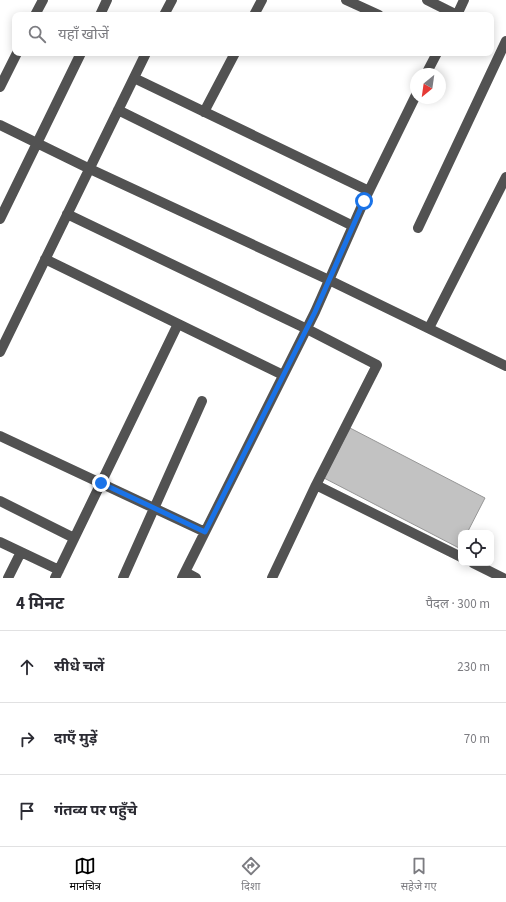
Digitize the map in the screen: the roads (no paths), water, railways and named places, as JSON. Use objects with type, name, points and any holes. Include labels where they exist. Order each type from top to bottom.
[{"type":"street","points":[[36,12],[42,0]]},
{"type":"street","points":[[101,12],[107,0]]},
{"type":"street","points":[[166,12],[172,0]]},
{"type":"street","points":[[256,12],[262,0]]},
{"type":"street","points":[[346,0],[372,12]]},
{"type":"street","points":[[427,0],[451,12]]},
{"type":"street","points":[[458,12],[464,0]]},
{"type":"street","points":[[418,228],[506,41]]},
{"type":"street","points":[[0,88],[16,56]]},
{"type":"street","points":[[0,219],[80,56]]},
{"type":"street","points":[[0,352],[145,56]]},
{"type":"street","points":[[204,112],[233,56]]},
{"type":"street","points":[[429,68],[435,56]]},
{"type":"street","points":[[134,78],[369,191]]},
{"type":"street","points":[[196,578],[184,575],[307,329],[369,191],[412,104]]},
{"type":"street","points":[[118,110],[353,226]]},
{"type":"street","points":[[0,125],[90,169],[329,280],[506,366]]},
{"type":"street","points":[[429,328],[506,177]]},
{"type":"street","points":[[67,214],[307,329],[377,365],[316,485],[272,578]]},
{"type":"street","points":[[45,259],[283,375]]},
{"type":"street","points":[[0,542],[21,552],[57,574],[178,324]]},
{"type":"street","points":[[123,578],[202,401]]},
{"type":"street","points":[[0,436],[205,532]]},
{"type":"street","points":[[316,485],[458,556]]},
{"type":"street","points":[[0,501],[74,538]]},
{"type":"street","points":[[8,578],[21,552]]},
{"type":"street","points":[[479,566],[503,578]]}]
